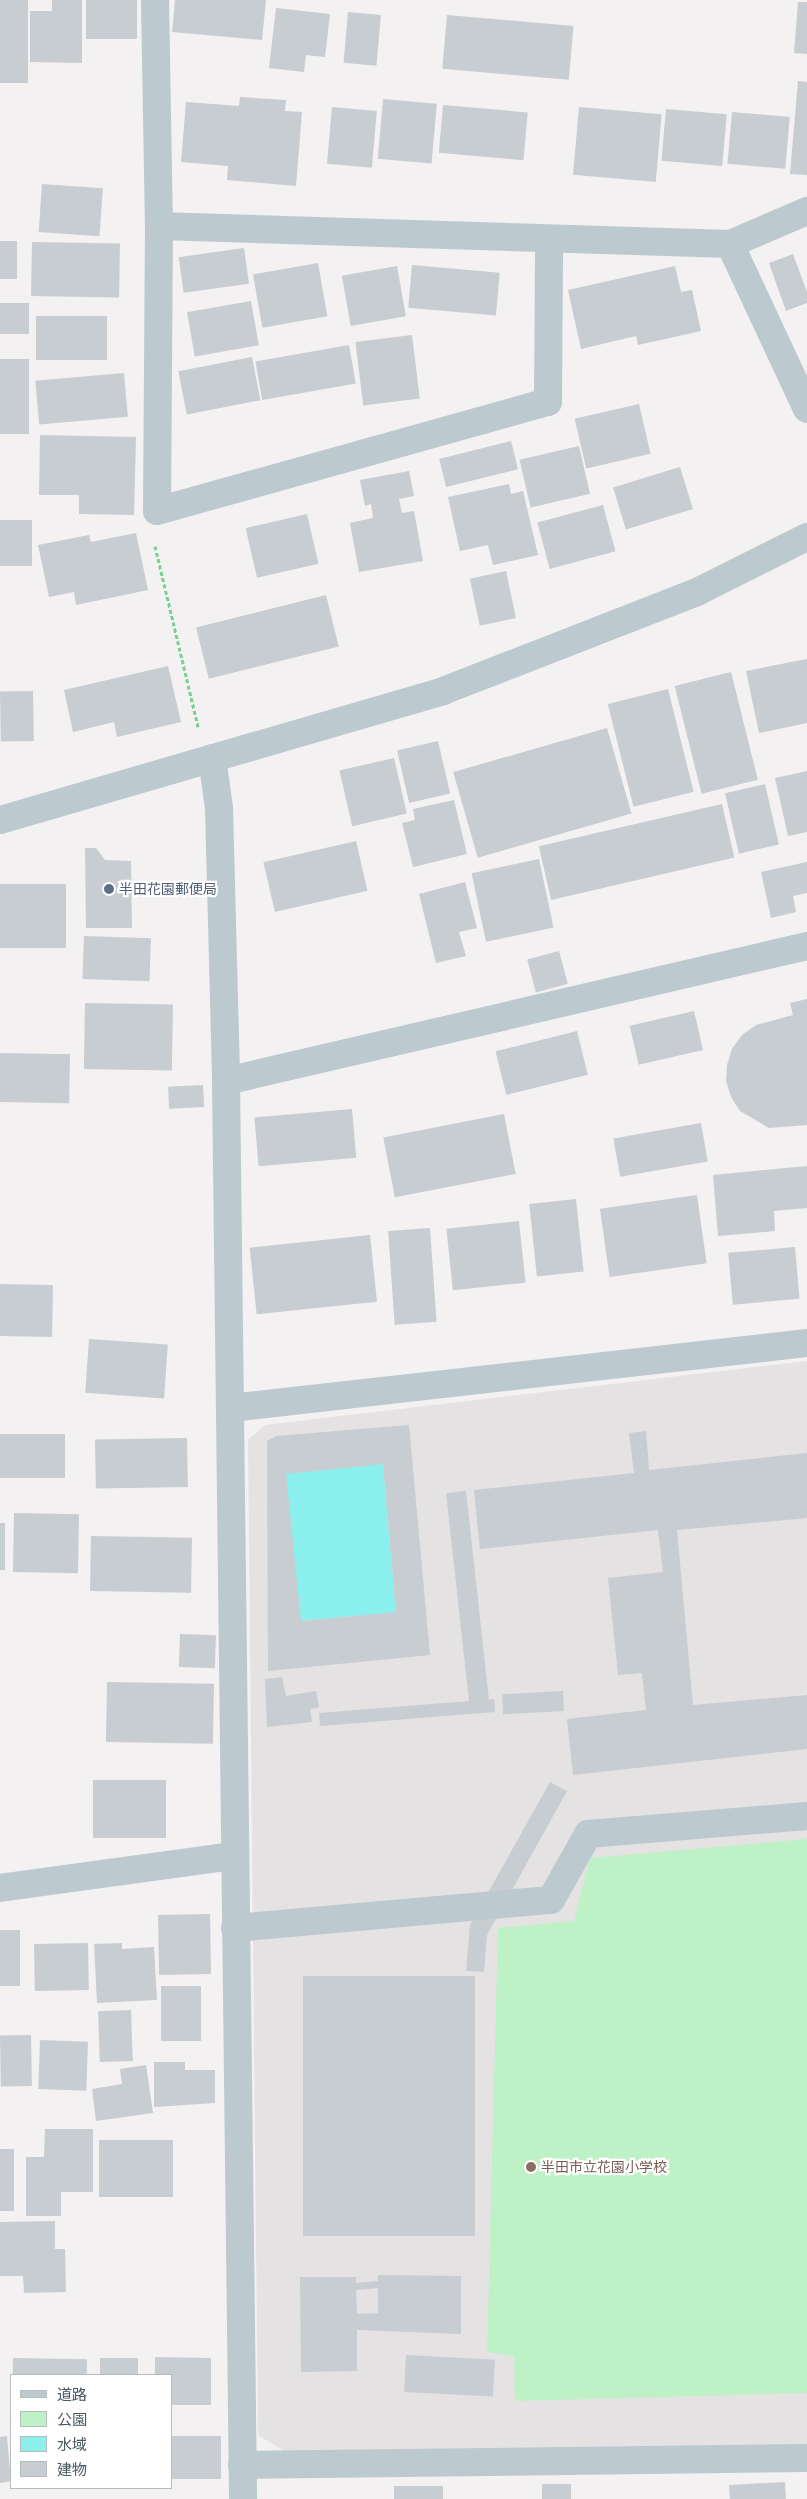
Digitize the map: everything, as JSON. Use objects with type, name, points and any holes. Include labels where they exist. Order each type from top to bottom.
[{"type":"street","points":[[155,0],[159,226],[157,512],[548,402],[549,240]]},
{"type":"street","points":[[159,226],[549,240],[730,244],[807,211]]},
{"type":"street","points":[[730,244],[807,409]]},
{"type":"street","points":[[0,820],[443,691],[697,592],[807,537]]},
{"type":"street","points":[[212,758],[219,808],[226,1081],[243,2499]]},
{"type":"street","points":[[226,1081],[807,946]]},
{"type":"street","points":[[231,1408],[807,1342]]},
{"type":"street","points":[[235,1928],[551,1900],[588,1834],[807,1816]]},
{"type":"street","points":[[0,1888],[234,1856]]},
{"type":"street","points":[[242,2465],[807,2458]]},
{"type":"path","points":[[157,512],[152,532],[199,732]]},
{"type":"shaded area","name":"半田市立花園小学校","points":[[807,1361],[807,2445],[284,2451],[258,2435],[248,1440],[265,1425]]},
{"type":"green space","points":[[807,1839],[807,2393],[515,2401],[514,2356],[487,2352],[498,1928],[574,1921],[590,1858]]},
{"type":"water","points":[[383,1464],[396,1612],[298,1621],[285,1473]]},
{"type":"building","points":[[0,0],[28,0],[28,83],[0,83]]},
{"type":"building","points":[[52,0],[82,0],[82,63],[30,62],[30,11],[52,11]]},
{"type":"building","points":[[86,0],[137,0],[137,39],[86,39]]},
{"type":"building","points":[[175,0],[266,0],[262,40],[172,32]]},
{"type":"building","points":[[798,2],[807,2],[807,54],[794,53]]},
{"type":"building","points":[[276,8],[330,14],[325,57],[306,55],[304,72],[269,68]]},
{"type":"building","points":[[348,12],[381,15],[376,66],[344,63]]},
{"type":"building","points":[[447,15],[574,26],[569,80],[442,69]]},
{"type":"building","points":[[798,81],[807,82],[807,175],[790,174]]},
{"type":"building","points":[[240,97],[286,100],[285,111],[302,112],[296,186],[227,180],[228,166],[181,162],[186,102],[239,106]]},
{"type":"building","points":[[383,99],[437,104],[432,163],[378,159]]},
{"type":"building","points":[[443,105],[528,112],[523,160],[439,153]]},
{"type":"building","points":[[332,107],[377,111],[372,168],[327,164]]},
{"type":"building","points":[[579,107],[662,114],[656,182],[573,175]]},
{"type":"building","points":[[666,109],[727,114],[722,166],[661,161]]},
{"type":"building","points":[[732,112],[790,117],[785,169],[727,164]]},
{"type":"building","points":[[42,184],[103,188],[100,236],[39,232]]},
{"type":"building","points":[[0,241],[17,241],[17,279],[0,279]]},
{"type":"building","points":[[32,242],[120,244],[119,298],[31,296]]},
{"type":"building","points":[[244,248],[249,284],[184,293],[179,257]]},
{"type":"building","points":[[793,254],[807,292],[807,303],[786,311],[769,263]]},
{"type":"building","points":[[318,263],[327,316],[262,328],[253,274]]},
{"type":"building","points":[[412,265],[500,273],[496,316],[408,308]]},
{"type":"building","points":[[397,266],[406,316],[351,326],[342,276]]},
{"type":"building","points":[[675,266],[681,292],[692,290],[701,331],[638,345],[636,336],[581,349],[568,290]]},
{"type":"building","points":[[251,301],[259,345],[195,357],[187,312]]},
{"type":"building","points":[[0,303],[29,303],[29,334],[0,334]]},
{"type":"building","points":[[36,316],[107,316],[107,360],[36,360]]},
{"type":"building","points":[[412,335],[420,399],[363,405],[355,342]]},
{"type":"building","points":[[349,345],[356,383],[262,400],[255,361]]},
{"type":"building","points":[[252,357],[260,400],[187,415],[178,371]]},
{"type":"building","points":[[0,359],[29,359],[29,434],[0,434]]},
{"type":"building","points":[[124,373],[128,417],[39,425],[35,381]]},
{"type":"building","points":[[639,404],[650,454],[586,469],[575,419]]},
{"type":"building","points":[[40,435],[136,437],[134,515],[79,514],[79,495],[39,495]]},
{"type":"building","points":[[511,441],[518,469],[446,487],[439,459]]},
{"type":"building","points":[[579,446],[590,494],[531,507],[520,460]]},
{"type":"building","points":[[680,467],[693,509],[626,530],[613,487]]},
{"type":"building","points":[[409,471],[414,496],[399,499],[402,513],[414,511],[423,561],[359,572],[350,523],[373,518],[371,504],[365,506],[360,480]]},
{"type":"building","points":[[509,484],[511,494],[523,491],[538,555],[493,565],[488,545],[460,551],[448,497]]},
{"type":"building","points":[[603,505],[615,551],[550,569],[537,523]]},
{"type":"building","points":[[307,514],[318,564],[257,578],[246,528]]},
{"type":"building","points":[[0,520],[32,520],[32,566],[0,566]]},
{"type":"building","points":[[136,533],[148,590],[76,605],[74,592],[49,597],[38,545],[89,535],[91,542]]},
{"type":"building","points":[[506,571],[516,618],[480,626],[470,579]]},
{"type":"building","points":[[326,595],[339,646],[209,679],[196,627]]},
{"type":"building","points":[[807,659],[807,723],[759,733],[746,671]]},
{"type":"building","points":[[168,666],[181,722],[117,737],[114,722],[73,732],[64,690]]},
{"type":"building","points":[[731,672],[758,780],[702,794],[675,686]]},
{"type":"building","points":[[668,689],[694,792],[633,807],[608,704]]},
{"type":"building","points":[[33,691],[34,741],[1,742],[0,692]]},
{"type":"building","points":[[607,728],[632,814],[478,858],[453,772]]},
{"type":"building","points":[[438,741],[450,794],[409,803],[397,750]]},
{"type":"building","points":[[394,758],[407,814],[352,826],[339,771]]},
{"type":"building","points":[[807,771],[807,832],[788,836],[775,778]]},
{"type":"building","points":[[765,784],[779,844],[739,854],[725,793]]},
{"type":"building","points":[[454,800],[467,854],[413,867],[402,823],[415,820],[413,809]]},
{"type":"building","points":[[722,804],[734,858],[551,900],[539,846]]},
{"type":"building","points":[[356,841],[367,891],[275,912],[263,862]]},
{"type":"building","points":[[85,848],[96,848],[105,860],[131,861],[132,928],[86,928]]},
{"type":"building","points":[[539,859],[554,927],[486,942],[472,873]]},
{"type":"building","points":[[807,862],[807,893],[793,896],[796,912],[771,918],[761,872]]},
{"type":"building","points":[[465,882],[477,928],[459,932],[466,956],[436,963],[419,894]]},
{"type":"building","points":[[0,884],[66,884],[66,948],[0,948]]},
{"type":"building","points":[[84,936],[151,938],[149,981],[82,979]]},
{"type":"building","points":[[559,951],[568,984],[536,992],[527,960]]},
{"type":"building","points":[[807,999],[807,1125],[769,1128],[740,1111],[731,1097],[726,1081],[727,1065],[732,1049],[742,1035],[756,1025],[793,1015],[790,1003]]},
{"type":"building","points":[[85,1003],[173,1005],[172,1071],[84,1069]]},
{"type":"building","points":[[694,1011],[703,1050],[639,1065],[630,1026]]},
{"type":"building","points":[[577,1031],[588,1075],[506,1095],[495,1051]]},
{"type":"building","points":[[0,1053],[70,1054],[69,1103],[0,1102]]},
{"type":"building","points":[[203,1085],[204,1107],[169,1109],[168,1087]]},
{"type":"building","points":[[352,1109],[356,1158],[259,1166],[254,1118]]},
{"type":"building","points":[[504,1114],[516,1174],[395,1197],[383,1137]]},
{"type":"building","points":[[701,1123],[708,1161],[620,1177],[613,1138]]},
{"type":"building","points":[[807,1166],[807,1208],[774,1211],[775,1231],[718,1236],[713,1175]]},
{"type":"building","points":[[697,1195],[707,1263],[610,1277],[600,1209]]},
{"type":"building","points":[[576,1199],[584,1272],[537,1277],[529,1204]]},
{"type":"building","points":[[519,1221],[525,1283],[453,1290],[446,1229]]},
{"type":"building","points":[[430,1228],[437,1322],[395,1325],[388,1231]]},
{"type":"building","points":[[370,1235],[377,1302],[257,1314],[250,1248]]},
{"type":"building","points":[[795,1247],[800,1299],[733,1305],[728,1253]]},
{"type":"building","points":[[0,1284],[53,1285],[52,1337],[0,1336]]},
{"type":"building","points":[[89,1339],[168,1345],[164,1398],[85,1393]]},
{"type":"building","points":[[409,1425],[430,1655],[268,1671],[267,1441],[276,1436]],"holes":[[[383,1464],[396,1612],[301,1621],[286,1474]]]},
{"type":"building","points":[[646,1431],[649,1470],[807,1453],[807,1518],[677,1530],[693,1705],[807,1695],[807,1749],[573,1775],[567,1719],[646,1710],[642,1673],[618,1675],[608,1578],[663,1572],[658,1530],[480,1549],[474,1490],[634,1473],[629,1433]]},
{"type":"building","points":[[0,1434],[65,1434],[65,1478],[0,1478]]},
{"type":"building","points":[[187,1438],[188,1487],[96,1489],[95,1440]]},
{"type":"building","points":[[466,1491],[489,1700],[494,1699],[495,1712],[320,1726],[319,1713],[469,1701],[446,1493]]},
{"type":"building","points":[[14,1513],[79,1514],[78,1573],[13,1572]]},
{"type":"building","points":[[0,1523],[5,1523],[5,1570],[0,1570]]},
{"type":"building","points":[[91,1536],[192,1538],[191,1593],[90,1591]]},
{"type":"building","points":[[180,1634],[216,1635],[215,1668],[179,1667]]},
{"type":"building","points":[[282,1677],[286,1696],[316,1691],[319,1707],[310,1709],[312,1722],[267,1727],[265,1679]]},
{"type":"building","points":[[107,1682],[214,1684],[213,1744],[106,1742]]},
{"type":"building","points":[[563,1691],[564,1711],[503,1714],[502,1694]]},
{"type":"building","points":[[93,1780],[166,1780],[166,1838],[93,1838]]},
{"type":"building","points":[[550,1782],[567,1791],[487,1935],[484,1972],[466,1971],[470,1925]]},
{"type":"building","points":[[210,1914],[211,1974],[159,1975],[158,1915]]},
{"type":"building","points":[[0,1930],[20,1930],[20,1986],[0,1986]]},
{"type":"building","points":[[88,1943],[89,1990],[35,1991],[34,1944]]},
{"type":"building","points":[[122,1943],[122,1949],[154,1947],[157,2000],[97,2003],[94,1944]]},
{"type":"building","points":[[303,1976],[475,1976],[475,2236],[303,2236]]},
{"type":"building","points":[[161,1986],[201,1986],[201,2041],[161,2041]]},
{"type":"building","points":[[131,2010],[133,2061],[100,2062],[98,2011]]},
{"type":"building","points":[[31,2035],[32,2086],[1,2087],[0,2036]]},
{"type":"building","points":[[40,2040],[88,2042],[86,2091],[38,2089]]},
{"type":"building","points":[[154,2062],[185,2062],[185,2070],[215,2070],[215,2103],[154,2107]]},
{"type":"building","points":[[146,2065],[153,2113],[96,2121],[92,2089],[122,2084],[120,2069]]},
{"type":"building","points":[[45,2129],[93,2129],[93,2192],[61,2192],[61,2216],[26,2216],[26,2157],[44,2157]]},
{"type":"building","points":[[99,2140],[173,2140],[173,2197],[99,2197]]},
{"type":"building","points":[[0,2149],[14,2149],[14,2211],[0,2211]]},
{"type":"building","points":[[55,2221],[55,2249],[65,2249],[66,2292],[24,2293],[23,2276],[0,2276],[0,2222]]},
{"type":"building","points":[[378,2275],[461,2276],[461,2334],[357,2330],[357,2371],[301,2372],[300,2277],[356,2277],[356,2283],[378,2281]],"holes":[[[378,2288],[378,2313],[357,2314],[356,2290]]]},
{"type":"building","points":[[406,2355],[495,2360],[493,2397],[404,2392]]},
{"type":"building","points":[[155,2357],[211,2358],[211,2405],[172,2405],[172,2374],[155,2374]]},
{"type":"building","points":[[13,2358],[87,2359],[87,2374],[13,2374]]},
{"type":"building","points":[[100,2358],[138,2358],[138,2374],[100,2374]]},
{"type":"building","points":[[7,2436],[10,2481],[0,2483],[0,2437]]},
{"type":"building","points":[[172,2436],[221,2436],[221,2479],[172,2479]]},
{"type":"building","points":[[785,2482],[786,2499],[730,2499],[729,2485]]},
{"type":"building","points":[[542,2484],[571,2484],[571,2499],[542,2499]]},
{"type":"building","points":[[394,2486],[443,2486],[443,2499],[394,2499]]},
{"type":"place","name":"半田花園郵便局","points":[[109,889]]},
{"type":"place","name":"半田市立花園小学校","points":[[531,2167]]}]
